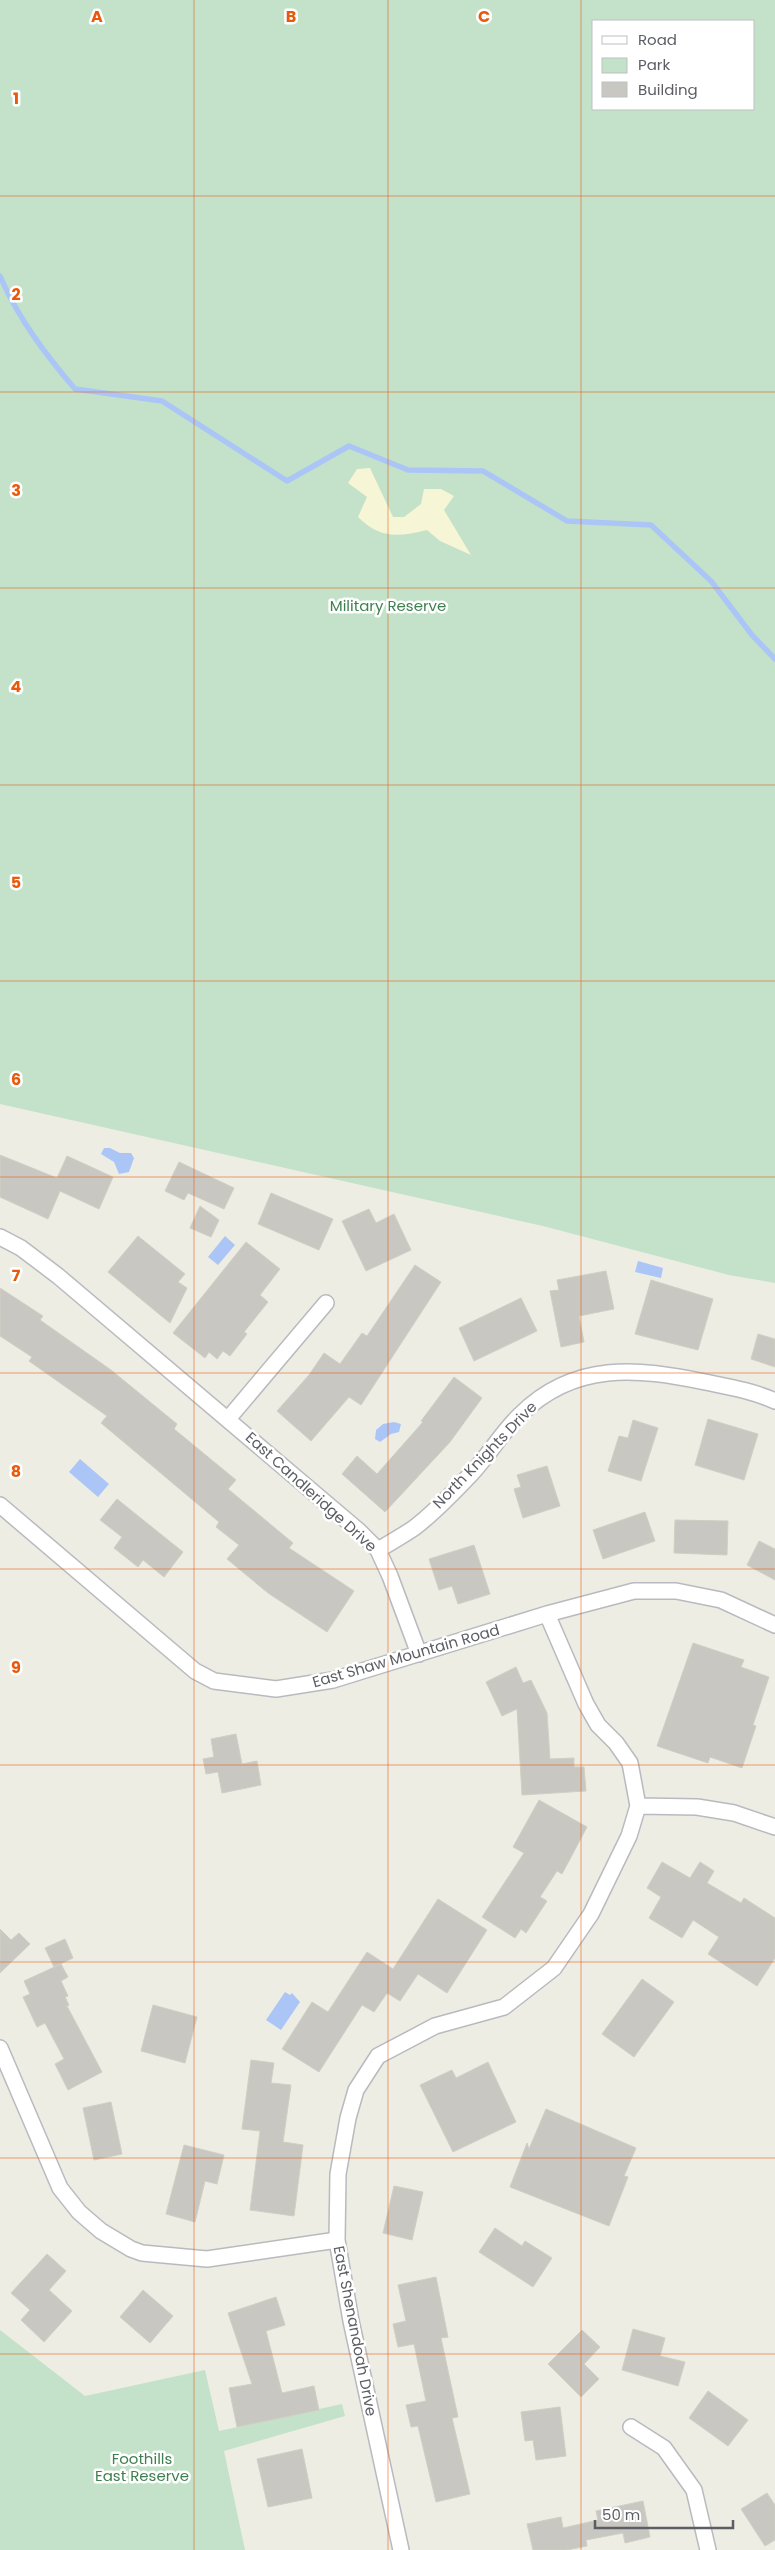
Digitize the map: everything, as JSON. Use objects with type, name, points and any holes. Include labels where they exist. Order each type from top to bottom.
[{"type":"street","name":"East Candleridge Drive","points":[[0,1238],[21,1248],[58,1276],[359,1531],[378,1550],[390,1576],[419,1654]]},
{"type":"street","points":[[228,1419],[326,1303]]},
{"type":"street","name":"North Knights Drive","points":[[378,1550],[414,1528],[472,1473],[520,1415],[541,1397],[566,1384],[600,1373],[637,1370],[718,1384],[760,1394],[775,1400]]},
{"type":"street","name":"East Shaw Mountain Road","points":[[0,1506],[195,1672],[214,1681],[276,1689],[333,1680],[548,1614],[634,1591],[676,1591],[721,1600],[775,1625]]},
{"type":"street","name":"East Shenandoah Drive","points":[[401,2550],[350,2321],[337,2240],[338,2174],[348,2118],[356,2090],[378,2056],[435,2026],[504,2007],[554,1968],[591,1914],[629,1836],[638,1806],[630,1763],[616,1743],[598,1725],[586,1704],[548,1614]]},
{"type":"street","points":[[638,1806],[696,1807],[734,1814],[775,1826]]},
{"type":"street","points":[[0,2048],[60,2188],[86,2218],[101,2231],[131,2249],[142,2253],[207,2259],[337,2240]]},
{"type":"street","points":[[631,2426],[664,2448],[694,2490],[708,2550]]},
{"type":"green space","name":"Military Reserve","points":[[0,0],[775,0],[775,1283],[729,1275],[543,1226],[0,1104]]},
{"type":"green space","name":"Foothills East Reserve","points":[[0,2330],[85,2396],[205,2370],[219,2431],[342,2404],[345,2416],[224,2451],[245,2550],[0,2550]]},
{"type":"sand","points":[[370,468],[393,517],[404,517],[421,504],[424,489],[441,489],[454,496],[444,510],[471,555],[440,541],[427,530],[398,535],[382,533],[366,524],[358,517],[367,497],[348,483],[357,469]]},
{"type":"water","points":[[104,1148],[110,1148],[120,1153],[131,1153],[134,1158],[129,1172],[119,1174],[114,1162],[101,1154]]},
{"type":"water","points":[[225,1236],[235,1245],[218,1265],[208,1257]]},
{"type":"water","points":[[638,1261],[663,1268],[661,1278],[635,1272]]},
{"type":"water","points":[[394,1422],[401,1424],[399,1432],[391,1434],[380,1442],[375,1439],[376,1430],[383,1424]]},
{"type":"water","points":[[80,1459],[109,1484],[98,1497],[69,1472]]},
{"type":"water","points":[[285,1992],[290,1995],[292,1993],[300,2002],[281,2030],[266,2020]]},
{"type":"building","points":[[0,1155],[57,1178],[67,1156],[113,1177],[99,1209],[60,1191],[48,1219],[0,1197]]},
{"type":"building","points":[[179,1162],[234,1188],[224,1209],[188,1193],[184,1200],[165,1191]]},
{"type":"building","points":[[271,1193],[333,1219],[319,1250],[258,1224]]},
{"type":"building","points":[[200,1206],[219,1220],[211,1237],[190,1228]]},
{"type":"building","points":[[369,1209],[376,1223],[394,1214],[411,1250],[366,1271],[342,1221]]},
{"type":"building","points":[[138,1236],[185,1274],[178,1282],[187,1288],[170,1323],[108,1272]]},
{"type":"building","points":[[246,1242],[280,1269],[260,1295],[268,1302],[244,1332],[247,1334],[230,1356],[223,1351],[217,1359],[209,1352],[205,1358],[173,1333]]},
{"type":"building","points":[[415,1265],[441,1282],[361,1405],[349,1397],[311,1441],[277,1411],[309,1375],[324,1353],[340,1364],[362,1333],[367,1336]]},
{"type":"building","points":[[606,1271],[614,1309],[579,1316],[584,1342],[561,1347],[550,1291],[559,1290],[557,1280]]},
{"type":"building","points":[[651,1280],[713,1299],[698,1350],[635,1334]]},
{"type":"building","points":[[0,1288],[43,1316],[40,1320],[111,1370],[177,1424],[174,1429],[236,1480],[228,1489],[293,1543],[289,1548],[354,1591],[327,1632],[268,1593],[227,1559],[239,1545],[216,1527],[219,1522],[101,1423],[107,1416],[29,1361],[32,1357],[0,1336]]},
{"type":"building","points":[[521,1298],[537,1331],[474,1361],[459,1328]]},
{"type":"building","points":[[758,1334],[775,1339],[775,1367],[751,1359]]},
{"type":"building","points":[[454,1377],[482,1398],[450,1442],[385,1512],[342,1474],[357,1456],[377,1474],[423,1422],[421,1421]]},
{"type":"building","points":[[708,1419],[758,1434],[744,1480],[695,1465]]},
{"type":"building","points":[[633,1420],[658,1428],[641,1481],[608,1471],[619,1436],[628,1438]]},
{"type":"building","points":[[547,1466],[560,1506],[523,1518],[514,1489],[521,1487],[517,1475]]},
{"type":"building","points":[[117,1499],[183,1552],[164,1577],[143,1560],[138,1567],[114,1548],[122,1537],[100,1520]]},
{"type":"building","points":[[645,1512],[655,1541],[603,1559],[593,1530]]},
{"type":"building","points":[[675,1520],[728,1521],[727,1555],[674,1553]]},
{"type":"building","points":[[759,1541],[775,1549],[775,1580],[747,1565]]},
{"type":"building","points":[[474,1545],[490,1594],[458,1604],[452,1586],[439,1590],[429,1559]]},
{"type":"building","points":[[693,1643],[744,1660],[741,1667],[769,1677],[753,1725],[756,1726],[742,1768],[710,1757],[708,1763],[657,1746]]},
{"type":"building","points":[[516,1667],[523,1683],[531,1680],[547,1713],[550,1759],[574,1758],[574,1767],[584,1767],[586,1791],[522,1795],[517,1709],[502,1716],[486,1682]]},
{"type":"building","points":[[236,1734],[242,1764],[257,1761],[261,1785],[222,1793],[218,1772],[206,1774],[203,1759],[214,1757],[211,1739]]},
{"type":"building","points":[[539,1800],[587,1827],[562,1874],[557,1871],[540,1897],[547,1901],[526,1933],[521,1929],[515,1938],[482,1917],[524,1853],[513,1847]]},
{"type":"building","points":[[662,1862],[690,1878],[700,1862],[714,1871],[707,1883],[741,1903],[744,1898],[775,1918],[775,1958],[757,1986],[708,1954],[719,1937],[693,1920],[682,1938],[649,1918],[661,1897],[647,1888]]},
{"type":"building","points":[[438,1899],[487,1930],[447,1993],[418,1974],[400,2001],[387,1993],[374,2012],[362,2005],[319,2072],[282,2049],[312,2002],[328,2012],[367,1952],[393,1969]]},
{"type":"building","points":[[0,1929],[11,1940],[19,1933],[30,1944],[0,1973]]},
{"type":"building","points":[[65,1939],[73,1958],[54,1967],[45,1948]]},
{"type":"building","points":[[61,1964],[68,1977],[61,1981],[68,1996],[65,1997],[69,2005],[67,2006],[102,2072],[68,2090],[55,2064],[64,2059],[45,2023],[37,2027],[23,1997],[30,1994],[24,1981]]},
{"type":"building","points":[[642,1979],[674,2002],[634,2057],[602,2034]]},
{"type":"building","points":[[153,2005],[197,2017],[185,2063],[141,2051]]},
{"type":"building","points":[[251,2060],[274,2063],[271,2083],[291,2085],[283,2142],[303,2145],[294,2216],[250,2210],[260,2131],[242,2129]]},
{"type":"building","points":[[488,2062],[516,2122],[453,2152],[420,2085],[452,2070],[456,2078]]},
{"type":"building","points":[[111,2102],[122,2154],[94,2160],[83,2108]]},
{"type":"building","points":[[546,2109],[636,2148],[624,2176],[628,2177],[609,2226],[510,2187],[527,2143],[529,2149]]},
{"type":"building","points":[[184,2145],[224,2155],[217,2184],[205,2181],[195,2222],[166,2214]]},
{"type":"building","points":[[394,2186],[423,2192],[412,2240],[383,2233]]},
{"type":"building","points":[[495,2228],[522,2246],[525,2241],[552,2258],[533,2287],[479,2252]]},
{"type":"building","points":[[47,2254],[66,2271],[49,2290],[72,2311],[44,2342],[21,2320],[30,2310],[11,2293]]},
{"type":"building","points":[[436,2277],[448,2337],[441,2338],[458,2417],[452,2418],[470,2494],[436,2502],[418,2426],[411,2427],[406,2405],[426,2401],[414,2344],[398,2347],[393,2324],[406,2321],[398,2285]]},
{"type":"building","points":[[143,2290],[173,2316],[150,2343],[120,2317]]},
{"type":"building","points":[[276,2297],[285,2325],[266,2331],[282,2393],[314,2386],[319,2410],[237,2427],[229,2388],[252,2384],[228,2313]]},
{"type":"building","points":[[633,2329],[665,2338],[660,2356],[685,2362],[678,2386],[622,2370]]},
{"type":"building","points":[[582,2330],[600,2347],[584,2364],[599,2379],[581,2397],[548,2364]]},
{"type":"building","points":[[708,2391],[748,2420],[728,2446],[689,2418]]},
{"type":"building","points":[[560,2407],[566,2456],[536,2460],[533,2440],[525,2441],[521,2412]]},
{"type":"building","points":[[302,2449],[312,2498],[268,2507],[257,2459]]},
{"type":"building","points":[[767,2493],[775,2505],[775,2540],[765,2546],[741,2509]]},
{"type":"building","points":[[643,2501],[650,2537],[625,2543],[623,2533],[586,2540],[587,2546],[567,2550],[533,2550],[527,2524],[561,2517],[563,2528],[598,2520],[596,2511]]},
{"type":"waterway","points":[[0,276],[15,306],[33,335],[75,389],[162,401],[287,481],[349,446],[408,470],[483,471],[567,521],[651,525],[711,581],[752,635],[775,659]]}]
